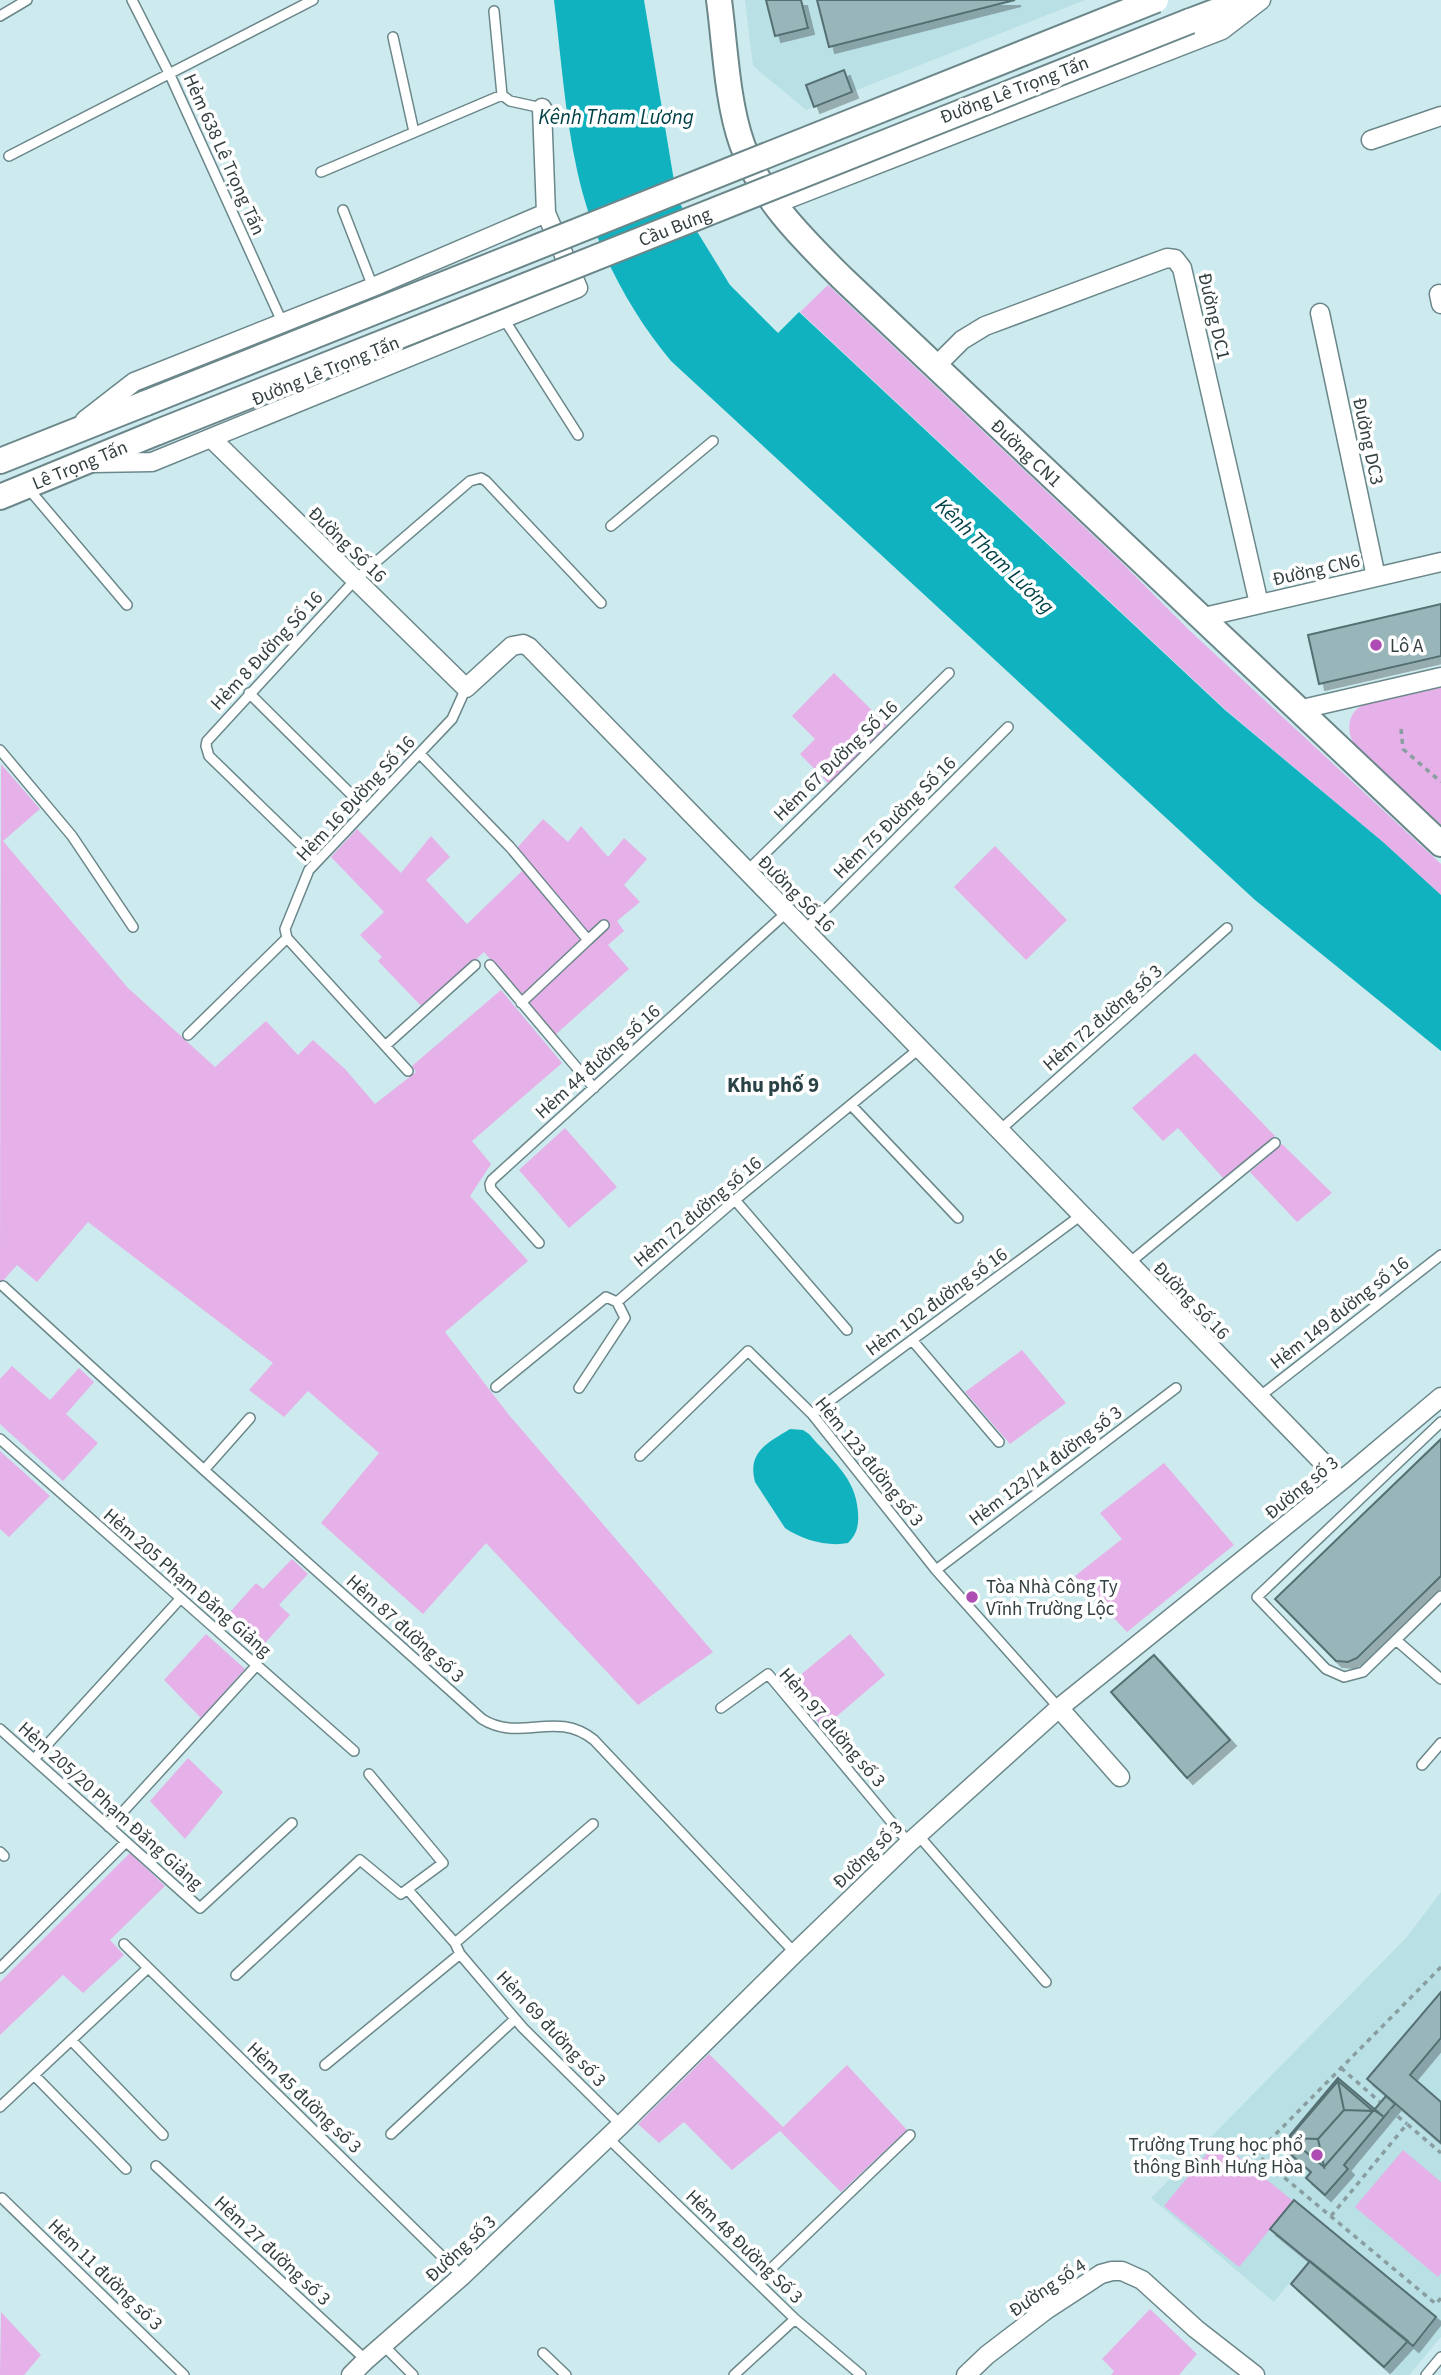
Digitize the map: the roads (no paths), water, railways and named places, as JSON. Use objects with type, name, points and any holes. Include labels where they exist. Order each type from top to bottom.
[{"type":"main road","name":"Đường CN1","points":[[719,0],[736,125],[748,160],[775,204],[818,255],[1441,844]]},
{"type":"main road","name":"Cầu Bưng","points":[[146,403],[1157,0]]},
{"type":"main road","name":"Cầu Bưng","points":[[159,432],[1246,0]]},
{"type":"main road","name":"Lê Trọng Tấn","points":[[3,455],[146,403]]},
{"type":"main road","name":"Lê Trọng Tấn","points":[[0,496],[159,432]]},
{"type":"street","name":"Đường Lê Trọng Tấn","points":[[775,204],[1222,30],[1261,0]]},
{"type":"street","points":[[69,433],[134,382],[283,324],[546,213],[542,108]]},
{"type":"street","points":[[1371,141],[1441,116]]},
{"type":"street","name":"Đường Lê Trọng Tấn","points":[[81,464],[152,462],[578,288],[546,213]]},
{"type":"street","name":"Đường DC1","points":[[936,367],[962,341],[985,326],[1167,258],[1175,259],[1182,268],[1259,604]]},
{"type":"street","name":"Đường DC3","points":[[1320,313],[1376,577]]},
{"type":"street","name":"Đường Số 16","points":[[212,439],[466,688],[512,646],[518,644],[528,647],[1341,1481]]},
{"type":"street","name":"Đường CN6","points":[[1200,618],[1441,562]]},
{"type":"street","points":[[1298,710],[1441,677]]},
{"type":"street","name":"Đường số 3","points":[[351,2375],[462,2276],[914,1839],[1059,1708],[1341,1481],[1441,1396]]},
{"type":"street","points":[[1059,1708],[1120,1777]]},
{"type":"street","name":"Đường số 4","points":[[966,2375],[987,2355],[1046,2310],[1101,2274],[1112,2271],[1122,2271],[1142,2280],[1196,2329],[1255,2375]]},
{"type":"lane","points":[[0,16],[27,0]]},
{"type":"lane","name":"Hẻm 638 Lê Trọng Tấn","points":[[132,0],[170,75],[283,324]]},
{"type":"lane","points":[[9,156],[313,0]]},
{"type":"lane","points":[[494,11],[502,95],[509,101],[542,108]]},
{"type":"lane","points":[[393,37],[414,132]]},
{"type":"lane","points":[[321,172],[502,95]]},
{"type":"lane","points":[[343,210],[373,287]]},
{"type":"lane","points":[[504,319],[578,435]]},
{"type":"lane","points":[[611,526],[713,441]]},
{"type":"lane","name":"Hẻm 8 Đường Số 16","points":[[317,861],[209,756],[206,746],[207,741],[249,693],[355,580],[470,481],[481,478],[601,603]]},
{"type":"lane","points":[[26,486],[127,605]]},
{"type":"lane","name":"Hẻm 67 Đường Số 16","points":[[746,872],[949,673]]},
{"type":"lane","name":"Hẻm 16 Đường Số 16","points":[[287,938],[285,929],[304,879],[317,861],[454,716],[466,688]]},
{"type":"lane","points":[[249,693],[366,809]]},
{"type":"lane","name":"Hẻm 75 Đường Số 16","points":[[804,931],[1008,727]]},
{"type":"lane","points":[[0,750],[72,836],[134,927]]},
{"type":"lane","points":[[420,754],[510,847],[588,940]]},
{"type":"lane","name":"Hẻm 44 đường số 16","points":[[538,1243],[491,1189],[490,1184],[786,913]]},
{"type":"lane","points":[[521,1003],[604,925]]},
{"type":"lane","name":"Hẻm 72 đường số 3","points":[[1000,1130],[1227,928]]},
{"type":"lane","points":[[188,1035],[287,938],[408,1071]]},
{"type":"lane","points":[[385,1046],[475,965]]},
{"type":"lane","points":[[490,965],[594,1088]]},
{"type":"lane","name":"Hẻm 72 đường số 16","points":[[496,1387],[606,1297],[617,1302],[735,1200],[920,1048]]},
{"type":"lane","points":[[851,1105],[958,1219]]},
{"type":"lane","points":[[1128,1264],[1275,1143]]},
{"type":"lane","points":[[735,1200],[846,1330]]},
{"type":"lane","name":"Hẻm 102 đường số 16","points":[[812,1414],[1080,1216]]},
{"type":"lane","name":"Hẻm 149 đường số 16","points":[[1258,1398],[1441,1255]]},
{"type":"lane","name":"Hẻm 87 đường số 3","points":[[3,1286],[482,1720],[506,1728],[566,1726],[583,1732],[594,1740],[795,1953]]},
{"type":"lane","points":[[579,1388],[625,1318],[617,1302]]},
{"type":"lane","points":[[912,1340],[999,1443]]},
{"type":"lane","name":"Hẻm 123 đường số 3","points":[[640,1456],[748,1351],[812,1414],[936,1570],[1059,1708]]},
{"type":"lane","name":"Hẻm 123/14 đường số 3","points":[[936,1570],[1176,1388]]},
{"type":"lane","points":[[204,1470],[250,1418]]},
{"type":"lane","points":[[1441,1422],[1257,1597],[1326,1669],[1337,1675],[1350,1676],[1363,1672],[1441,1596]]},
{"type":"lane","name":"Hẻm 205 Phạm Đăng Giảng","points":[[0,1438],[354,1751]]},
{"type":"lane","points":[[34,1759],[180,1599]]},
{"type":"lane","points":[[1396,1640],[1441,1679]]},
{"type":"lane","points":[[109,1827],[257,1665]]},
{"type":"lane","name":"Hẻm 97 đường số 3","points":[[720,1708],[768,1674],[914,1839]]},
{"type":"lane","name":"Hẻm 205/20 Phạm Đăng Giảng","points":[[0,1729],[200,1908],[292,1823]]},
{"type":"lane","points":[[1422,1765],[1441,1743]]},
{"type":"lane","points":[[236,1975],[360,1860],[401,1894],[443,1863],[369,1774]]},
{"type":"lane","points":[[455,1943],[593,1824]]},
{"type":"lane","points":[[914,1839],[1046,1982]]},
{"type":"lane","points":[[0,1968],[127,1842]]},
{"type":"lane","name":"Hẻm 69 đường số 3","points":[[408,1890],[455,1943],[460,1954],[515,2019],[614,2131]]},
{"type":"lane","name":"Hẻm 45 đường số 3","points":[[124,1944],[462,2276]]},
{"type":"lane","points":[[325,2065],[460,1954]]},
{"type":"lane","points":[[0,2107],[148,1968]]},
{"type":"lane","points":[[391,2134],[515,2019]]},
{"type":"lane","points":[[71,2039],[163,2135]]},
{"type":"lane","points":[[34,2075],[126,2169]]},
{"type":"lane","name":"Hẻm 48 Đường Số 3","points":[[614,2131],[757,2283],[861,2375]]},
{"type":"lane","points":[[757,2283],[910,2136]]},
{"type":"lane","name":"Hẻm 27 đường số 3","points":[[156,2166],[366,2360]]},
{"type":"lane","name":"Hẻm 11 đường số 3","points":[[2,2198],[184,2375]]},
{"type":"lane","points":[[734,2375],[795,2319]]},
{"type":"lane","points":[[383,2345],[413,2375]]},
{"type":"lane","points":[[544,2353],[566,2375]]},
{"type":"lane","points":[[1426,2375],[1441,2357]]},
{"type":"water","name":"Kênh Tham Lương","points":[[554,0],[644,0],[677,199],[730,285],[778,333],[799,312],[1225,710],[1383,842],[1441,895],[1441,1051],[1255,900],[671,361],[625,295],[592,222],[573,149]]},
{"type":"water","points":[[790,1429],[803,1430],[809,1434],[841,1470],[853,1489],[858,1521],[855,1533],[848,1543],[815,1542],[785,1528],[755,1482],[753,1471],[757,1455],[767,1444]]},
{"type":"place","name":"Lô A","points":[[1376,645]]},
{"type":"place","name":"Tòa Nhà Công Ty Vĩnh Trường Lộc","points":[[972,1597]]},
{"type":"place","name":"Trường Trung học phổ thông Bình Hưng Hòa","points":[[1317,2155]]},
{"type":"district","name":"Khu phố 9","points":[[773,1085]]}]
